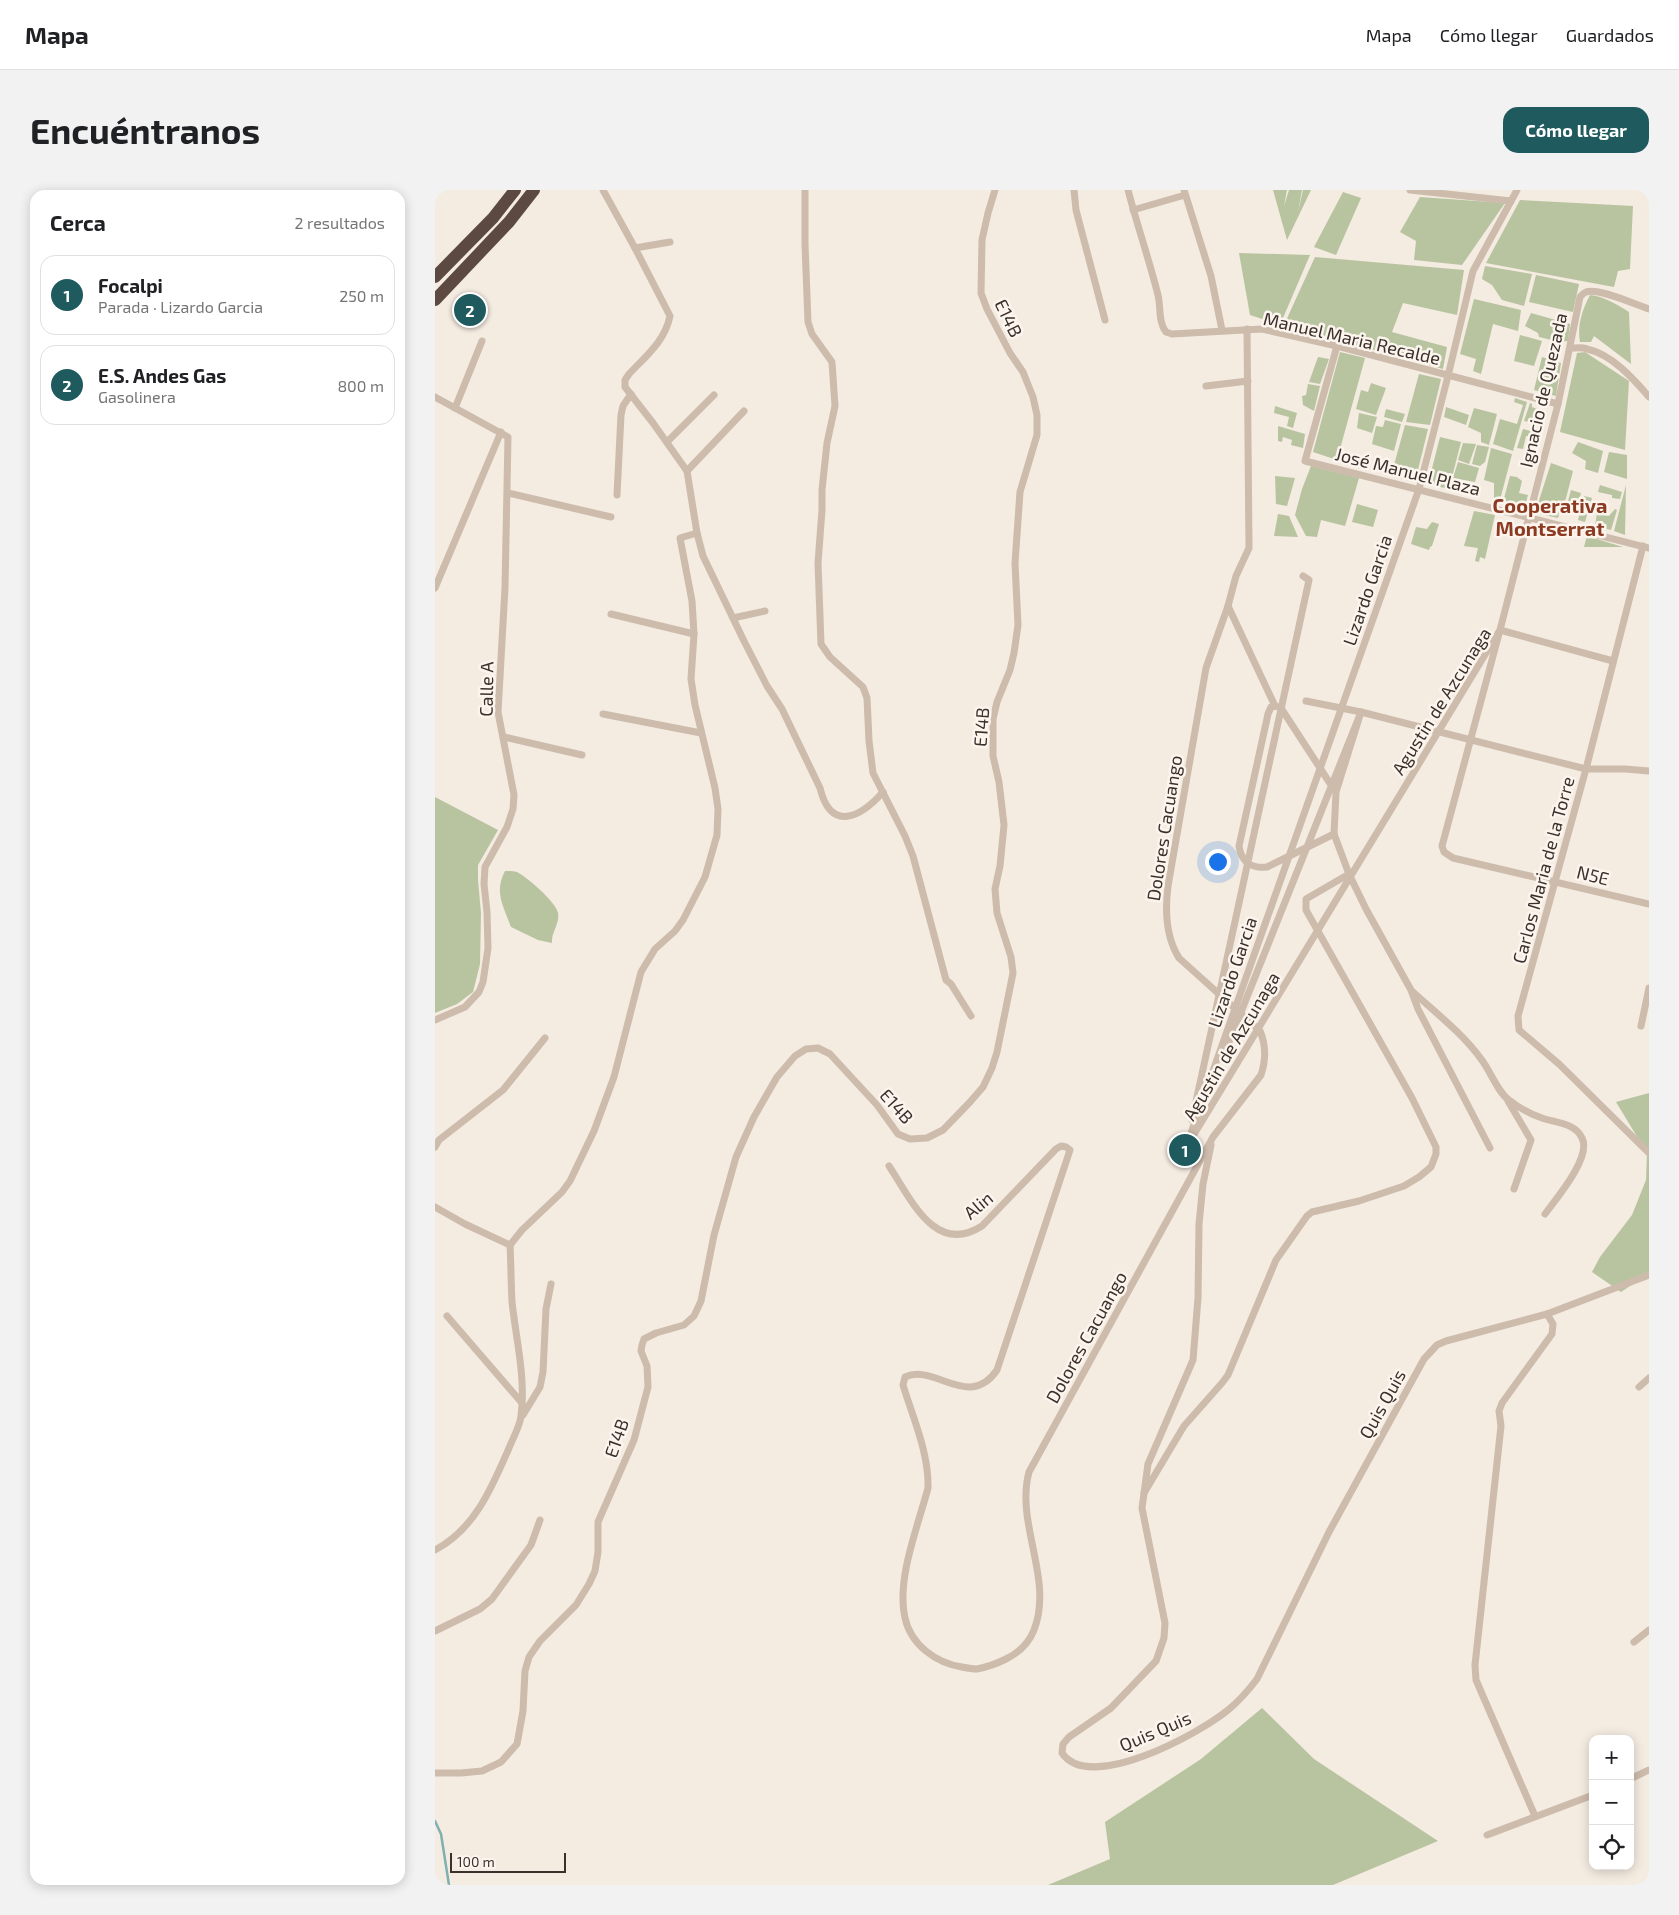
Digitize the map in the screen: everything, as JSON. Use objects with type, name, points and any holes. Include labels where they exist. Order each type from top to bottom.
[{"type":"highway","points":[[435,278],[493,218],[515,190]]},
{"type":"highway","points":[[435,300],[509,222],[534,190]]},
{"type":"street","points":[[603,190],[670,316],[661,341],[629,374],[625,380],[625,387],[687,471],[697,533],[703,556],[767,686],[782,709],[820,788],[823,801],[832,813],[843,817],[855,816],[871,806],[883,792]]},
{"type":"street","points":[[805,190],[808,322],[812,334],[832,362],[835,406],[827,443],[821,490],[822,510],[818,563],[821,644],[830,657],[855,679],[865,693],[873,773],[913,856],[946,980],[951,984],[971,1016]]},
{"type":"street","name":"E14B","points":[[435,1773],[482,1771],[501,1762],[517,1744],[523,1711],[525,1671],[529,1657],[540,1641],[576,1605],[595,1571],[598,1552],[598,1522],[634,1440],[648,1387],[647,1366],[641,1351],[644,1339],[684,1325],[694,1316],[701,1301],[715,1235],[736,1157],[753,1117],[777,1077],[795,1056],[805,1049],[818,1048],[830,1054],[877,1105],[898,1134],[909,1139],[927,1138],[943,1130],[971,1102],[983,1087],[997,1052],[1013,973],[1011,957],[997,913],[995,889],[1000,866],[1004,826],[999,782],[993,756],[993,719],[1014,654],[1018,625],[1015,563],[1020,492],[1037,435],[1037,415],[1033,397],[1023,372],[1010,353],[987,309],[981,293],[982,240],[995,190]]},
{"type":"street","points":[[1074,190],[1076,210],[1105,320]]},
{"type":"street","name":"Manuel Maria Recalde","points":[[1128,190],[1152,268],[1161,305],[1162,328],[1166,332],[1172,334],[1262,329],[1337,346],[1558,404]]},
{"type":"street","points":[[1410,190],[1511,201]]},
{"type":"street","name":"Lizardo Garcia","points":[[1238,1011],[1289,856],[1419,489],[1449,376],[1473,271],[1517,190]]},
{"type":"street","points":[[1133,210],[1185,192],[1211,276],[1222,330]]},
{"type":"street","points":[[635,248],[670,242]]},
{"type":"street","name":"Ignacio de Quezada","points":[[1444,852],[1442,846],[1501,630],[1528,516],[1558,404],[1580,297],[1584,292],[1602,292],[1649,309]]},
{"type":"street","name":"Dolores Cacuango","points":[[1066,1147],[1070,1150],[1070,1155],[997,1370],[983,1385],[975,1387],[966,1387],[916,1374],[905,1377],[903,1385],[923,1447],[928,1475],[928,1488],[904,1578],[902,1599],[905,1620],[916,1640],[928,1654],[947,1665],[975,1669],[993,1665],[1011,1656],[1026,1645],[1040,1609],[1040,1590],[1025,1497],[1029,1472],[1213,1137],[1261,1074],[1265,1051],[1263,1040],[1258,1030],[1175,953],[1166,922],[1166,902],[1206,668],[1228,606],[1236,576],[1249,548],[1247,329]]},
{"type":"street","points":[[455,408],[482,341]]},
{"type":"street","name":"José Manuel Plaza","points":[[1337,346],[1305,462],[1528,516],[1646,547]]},
{"type":"street","points":[[1571,348],[1585,348],[1597,352],[1635,380],[1649,397]]},
{"type":"street","points":[[1206,386],[1248,382]]},
{"type":"street","points":[[617,495],[621,415],[623,406],[631,394]]},
{"type":"street","points":[[667,442],[713,395]]},
{"type":"street","points":[[435,397],[501,432],[435,588]]},
{"type":"street","points":[[687,471],[744,411]]},
{"type":"street","name":"Calle A","points":[[435,1020],[465,1007],[479,992],[483,982],[487,948],[485,867],[507,827],[513,809],[514,795],[498,712],[505,597],[509,442],[508,437],[501,432]]},
{"type":"street","points":[[508,493],[611,517]]},
{"type":"street","points":[[521,1418],[520,1363],[512,1301],[510,1245],[522,1230],[562,1192],[570,1181],[594,1131],[614,1077],[641,972],[655,949],[675,931],[683,920],[705,877],[717,835],[718,809],[715,788],[701,733],[691,680],[694,634],[692,601],[680,538],[697,533]]},
{"type":"street","name":"Carlos Maria de la Torre","points":[[1646,547],[1613,661],[1586,769],[1518,1016],[1519,1030],[1559,1064],[1649,1153]]},
{"type":"street","name":"Agustin de Azcunaga","points":[[1185,1150],[1247,863],[1278,707],[1309,580],[1303,576]]},
{"type":"street","points":[[1228,606],[1278,707],[1333,788]]},
{"type":"street","points":[[733,618],[765,611]]},
{"type":"street","points":[[611,614],[694,634]]},
{"type":"street","name":"Agustin de Azcunaga","points":[[1185,1150],[1350,875],[1501,630],[1613,661]]},
{"type":"street","points":[[1306,700],[1361,712],[1586,769],[1625,768],[1649,771]]},
{"type":"street","points":[[1278,707],[1271,707],[1268,714],[1239,846],[1242,858],[1247,863],[1260,868],[1267,867],[1334,834]]},
{"type":"street","name":"Lizardo Garcia","points":[[1185,1150],[1238,1011],[1306,847],[1333,788],[1361,712]]},
{"type":"street","points":[[603,714],[701,733]]},
{"type":"street","points":[[504,738],[582,755]]},
{"type":"street","name":"Lizardo Garcia","points":[[1333,788],[1334,834],[1350,875],[1411,990],[1418,1009],[1490,1148]]},
{"type":"street","name":"N5E","points":[[1444,852],[1453,858],[1649,904]]},
{"type":"street","points":[[1142,1495],[1184,1426],[1228,1375],[1276,1260],[1307,1216],[1312,1212],[1359,1201],[1404,1186],[1426,1171],[1435,1161],[1436,1147],[1412,1098],[1306,910],[1306,898],[1350,875]]},
{"type":"street","points":[[1641,1026],[1649,988]]},
{"type":"street","points":[[1411,990],[1481,1058],[1531,1140],[1514,1189]]},
{"type":"street","points":[[435,1147],[439,1140],[503,1090],[545,1038]]},
{"type":"street","points":[[1506,1099],[1521,1109],[1542,1118],[1567,1125],[1577,1131],[1583,1138],[1584,1150],[1571,1179],[1545,1214]]},
{"type":"street","name":"Quis Quis","points":[[1213,1137],[1203,1184],[1199,1224],[1198,1298],[1193,1360],[1148,1464],[1142,1495],[1141,1508],[1165,1623],[1164,1638],[1156,1661],[1111,1708],[1069,1737],[1063,1744],[1062,1753],[1067,1760],[1075,1764],[1108,1766],[1138,1758],[1187,1737],[1237,1702],[1248,1691],[1257,1679],[1329,1532],[1429,1352],[1446,1341],[1547,1314],[1649,1275]]},
{"type":"street","name":"Alin","points":[[889,1166],[924,1219],[941,1232],[955,1236],[975,1231],[982,1226],[1056,1149],[1061,1146],[1066,1147]]},
{"type":"street","points":[[435,1207],[465,1224],[510,1245]]},
{"type":"street","points":[[435,1550],[449,1543],[475,1516],[492,1487],[521,1418],[539,1387],[543,1372],[546,1309],[551,1284]]},
{"type":"street","points":[[1535,1816],[1476,1680],[1475,1660],[1501,1426],[1499,1411],[1507,1395],[1552,1334],[1553,1324],[1547,1314]]},
{"type":"street","points":[[447,1316],[522,1403]]},
{"type":"street","points":[[1639,1387],[1649,1378]]},
{"type":"street","points":[[435,1631],[480,1609],[492,1599],[531,1546],[540,1520]]},
{"type":"street","points":[[1634,1642],[1649,1630]]},
{"type":"street","points":[[1634,1777],[1649,1770]]},
{"type":"street","points":[[1487,1835],[1589,1796]]},
{"type":"green space","points":[[1273,190],[1287,190],[1284,206],[1289,190],[1302,190],[1298,212],[1303,190],[1311,190],[1287,240]]},
{"type":"green space","points":[[1343,192],[1361,198],[1336,255],[1314,247]]},
{"type":"green space","points":[[1420,197],[1505,203],[1462,265],[1414,260],[1416,241],[1400,232]]},
{"type":"green space","points":[[1520,200],[1633,206],[1630,269],[1618,271],[1614,287],[1486,263]]},
{"type":"green space","points":[[1239,253],[1310,255],[1280,325],[1250,315]]},
{"type":"green space","points":[[1315,257],[1464,270],[1457,315],[1403,303],[1392,332],[1447,347],[1443,369],[1284,325]]},
{"type":"green space","points":[[1485,266],[1532,274],[1524,306],[1502,300],[1492,285],[1482,279]]},
{"type":"green space","points":[[1536,275],[1579,284],[1573,312],[1529,302]]},
{"type":"green space","points":[[1590,295],[1605,299],[1629,312],[1631,364],[1594,336],[1591,342],[1580,342],[1581,318]]},
{"type":"green space","points":[[1474,299],[1521,310],[1518,331],[1493,324],[1481,374],[1473,371],[1476,359],[1460,354]]},
{"type":"green space","points":[[1531,313],[1570,324],[1568,341],[1560,342],[1539,337],[1538,333],[1525,326]]},
{"type":"green space","points":[[1520,335],[1542,341],[1534,366],[1514,361]]},
{"type":"green space","points":[[1340,352],[1365,358],[1337,460],[1313,452]]},
{"type":"green space","points":[[1585,352],[1629,381],[1625,450],[1560,432],[1577,353]]},
{"type":"green space","points":[[1318,357],[1329,359],[1320,384],[1309,382]]},
{"type":"green space","points":[[1542,357],[1561,363],[1556,396],[1534,390]]},
{"type":"green space","points":[[1419,374],[1441,379],[1430,425],[1406,422]]},
{"type":"green space","points":[[1371,383],[1386,388],[1376,415],[1356,409],[1361,390],[1368,392]]},
{"type":"green space","points":[[1308,384],[1320,386],[1314,411],[1303,405],[1302,396],[1306,395]]},
{"type":"green space","points":[[1515,398],[1527,402],[1513,451],[1493,444],[1500,419],[1517,424],[1523,405],[1514,402]]},
{"type":"green space","points":[[1530,403],[1532,407],[1539,410],[1535,423],[1524,421]]},
{"type":"green space","points":[[1275,406],[1297,413],[1293,428],[1287,426],[1289,417],[1274,413]]},
{"type":"green space","points":[[1446,407],[1469,415],[1466,425],[1444,417]]},
{"type":"green space","points":[[1474,408],[1497,414],[1489,445],[1481,442],[1481,433],[1468,427]]},
{"type":"green space","points":[[1386,409],[1405,414],[1402,422],[1384,417]]},
{"type":"green space","points":[[1359,413],[1377,417],[1372,433],[1357,428]]},
{"type":"green space","points":[[1385,420],[1401,424],[1394,451],[1372,444],[1376,426],[1383,427]]},
{"type":"green space","points":[[1405,425],[1428,429],[1415,482],[1391,476]]},
{"type":"green space","points":[[1278,426],[1305,434],[1303,448],[1291,445],[1292,440],[1283,437],[1282,442],[1278,441]]},
{"type":"green space","points":[[1523,429],[1534,432],[1532,437],[1526,436],[1523,449],[1517,448]]},
{"type":"green space","points":[[1440,437],[1461,442],[1449,489],[1428,484]]},
{"type":"green space","points":[[1578,442],[1603,451],[1598,473],[1585,469],[1586,461],[1572,453]]},
{"type":"green space","points":[[1463,443],[1476,444],[1469,464],[1458,460]]},
{"type":"green space","points":[[1477,445],[1489,447],[1485,462],[1480,466],[1472,464]]},
{"type":"green space","points":[[1491,448],[1512,454],[1500,500],[1494,499],[1494,483],[1484,480]]},
{"type":"green space","points":[[1609,452],[1627,455],[1627,479],[1604,472]]},
{"type":"green space","points":[[1458,462],[1479,468],[1475,482],[1453,478]]},
{"type":"green space","points":[[1551,463],[1573,471],[1565,502],[1561,504],[1558,518],[1535,513]]},
{"type":"green space","points":[[1311,466],[1359,478],[1345,526],[1321,520],[1317,537],[1306,536],[1295,515]]},
{"type":"green space","points":[[1275,476],[1295,478],[1287,506],[1276,504]]},
{"type":"green space","points":[[1510,476],[1517,477],[1522,481],[1519,493],[1528,495],[1525,506],[1503,502]]},
{"type":"green space","points":[[1600,485],[1622,492],[1620,499],[1598,492]]},
{"type":"green space","points":[[1626,485],[1625,535],[1614,531]]},
{"type":"green space","points":[[1571,490],[1581,493],[1577,507],[1572,506],[1573,503],[1568,501]]},
{"type":"green space","points":[[1584,496],[1592,498],[1585,522],[1578,520]]},
{"type":"green space","points":[[1357,504],[1378,510],[1373,527],[1352,522]]},
{"type":"green space","points":[[1615,509],[1617,510],[1611,530],[1595,526],[1597,513],[1609,516]]},
{"type":"green space","points":[[1474,511],[1495,515],[1485,559],[1480,557],[1479,562],[1475,561],[1478,548],[1464,546]]},
{"type":"green space","points":[[1278,514],[1289,516],[1298,537],[1274,536]]},
{"type":"green space","points":[[1432,522],[1439,524],[1429,550],[1411,544],[1416,527],[1427,529]]},
{"type":"green space","points":[[1587,536],[1623,547],[1584,547]]},
{"type":"green space","points":[[435,797],[498,830],[478,865],[481,913],[480,964],[473,992],[457,1004],[435,1013]]},
{"type":"green space","points":[[505,871],[517,872],[527,879],[556,908],[558,917],[552,943],[538,940],[511,927],[500,892]]},
{"type":"green space","points":[[1649,1093],[1649,1273],[1621,1292],[1592,1272],[1600,1257],[1632,1215],[1646,1180],[1647,1153],[1616,1102]]},
{"type":"green space","points":[[1262,1708],[1314,1759],[1438,1841],[1333,1885],[1048,1885],[1110,1859],[1105,1822],[1201,1759]]},
{"type":"waterway","points":[[435,1821],[441,1834],[449,1885]]},
{"type":"place","name":"E.S. Andes Gas","points":[[470,310]]},
{"type":"place","name":"Focalpi","points":[[1185,1150]]},
{"type":"district","name":"Cooperativa Montserrat","points":[[1550,516]]}]
